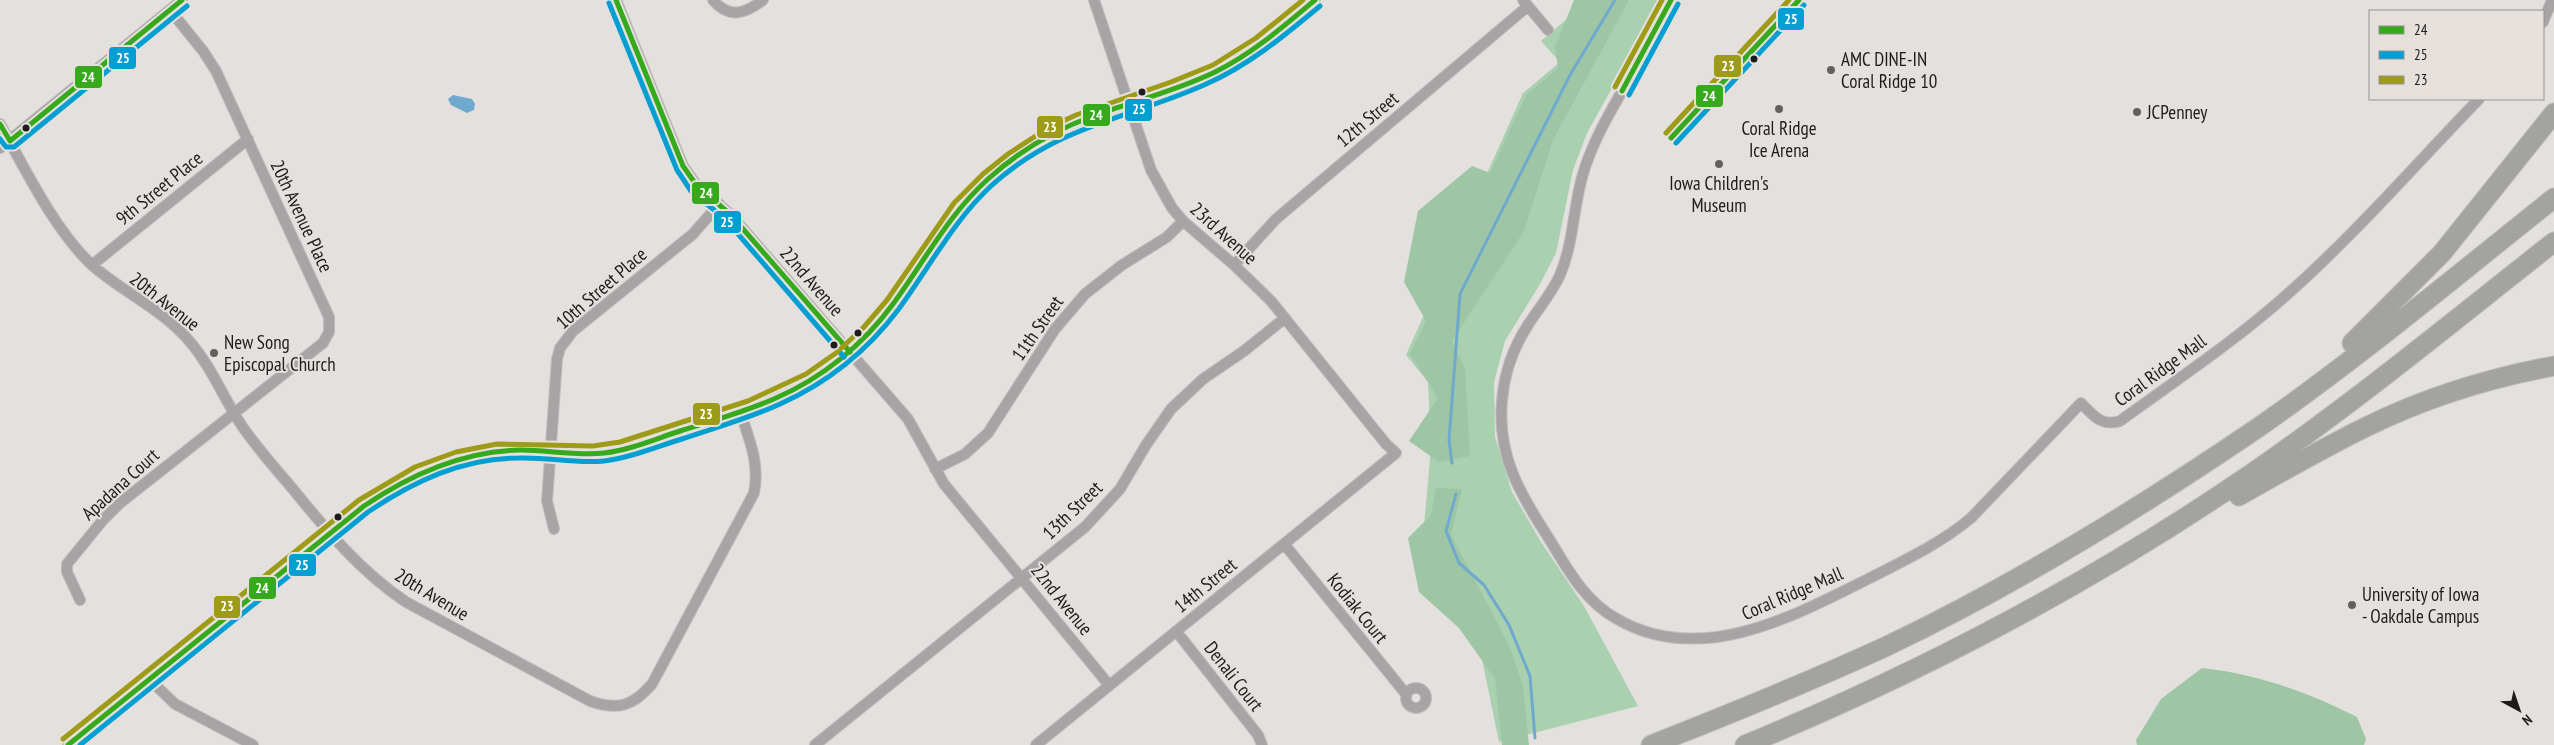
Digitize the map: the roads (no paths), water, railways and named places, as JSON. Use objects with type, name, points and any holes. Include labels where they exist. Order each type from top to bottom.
[{"type":"highway","points":[[2188,475],[2373,324],[2442,253],[2554,113]]},
{"type":"highway","points":[[1650,745],[1769,699],[1888,645],[2038,566],[2188,475],[2261,425],[2329,375],[2554,198]]},
{"type":"highway","points":[[1745,745],[1894,681],[2021,615],[2197,510],[2319,426],[2554,242]]},
{"type":"highway","points":[[2092,574],[2367,426],[2441,396],[2484,382],[2554,366]]},
{"type":"street","points":[[0,148],[182,0]]},
{"type":"street","name":"22nd Avenue","points":[[616,0],[683,166],[697,186],[719,204],[908,419],[935,469],[950,492],[1109,685]]},
{"type":"street","points":[[713,0],[719,7],[735,13],[750,10],[763,0]]},
{"type":"street","name":"23rd Avenue","points":[[1094,0],[1128,104],[1160,190],[1183,221],[1257,286],[1386,444],[1396,453]]},
{"type":"street","points":[[68,745],[394,484],[425,470],[484,452],[521,450],[550,452],[614,451],[740,411],[796,388],[850,352],[887,312],[951,218],[985,182],[1019,155],[1053,134],[1091,117],[1200,79],[1222,69],[1252,51],[1315,0]]},
{"type":"street","name":"Coral Ridge Mall","points":[[1672,0],[1594,145],[1583,174],[1571,242],[1564,264],[1559,278],[1526,328],[1515,349],[1504,382],[1501,418],[1516,486],[1584,594],[1599,607],[1622,622],[1647,633],[1667,637],[1713,638],[1763,627],[1849,589],[1954,532],[1970,518],[2081,403],[2099,421],[2113,423],[2120,421],[2256,321],[2328,256],[2478,100]]},
{"type":"street","points":[[2544,20],[2552,0]]},
{"type":"street","points":[[1526,3],[1548,30]]},
{"type":"street","name":"12th Street","points":[[1234,265],[1276,219],[1526,3]]},
{"type":"street","name":"20th Avenue Place","points":[[170,10],[216,71],[329,317],[330,325],[323,343],[234,414]]},
{"type":"street","name":"20th Avenue","points":[[0,124],[59,224],[92,265],[110,280],[156,311],[188,339],[214,374],[234,414],[257,446],[330,534],[382,586],[406,602],[590,701],[604,706],[625,705],[641,697],[652,684],[754,492],[757,477],[754,452],[740,411]]},
{"type":"street","name":"9th Street Place","points":[[92,265],[248,139]]},
{"type":"street","name":"10th Street Place","points":[[554,529],[547,501],[550,452],[557,358],[566,337],[693,234],[719,204]]},
{"type":"street","name":"11th Street","points":[[935,469],[965,454],[988,433],[1055,329],[1085,294],[1122,265],[1167,237],[1183,221]]},
{"type":"street","name":"13th Street","points":[[815,745],[1085,527],[1120,489],[1158,426],[1186,393],[1285,318]]},
{"type":"street","name":"Apadana Court","points":[[80,600],[68,572],[67,564],[72,556],[120,503],[205,434],[234,414]]},
{"type":"street","name":"14th Street","points":[[1036,745],[1396,453]]},
{"type":"street","name":"Kodiak Court","points":[[1284,544],[1406,694]]},
{"type":"street","name":"Denali Court","points":[[1176,631],[1258,735],[1262,745]]},
{"type":"street","points":[[149,679],[176,704],[253,745]]},
{"type":"water","points":[[453,95],[472,99],[475,104],[474,110],[467,113],[451,105],[448,99]]},
{"type":"waterway","points":[[1452,463],[1449,440],[1460,294],[1570,75],[1615,0]]},
{"type":"waterway","points":[[1456,494],[1446,531],[1459,563],[1484,585],[1509,625],[1530,676],[1535,738]]},
{"type":"place","name":"AMC DINE-IN Coral Ridge 10","points":[[1831,70]]},
{"type":"place","name":"Coral Ridge Ice Arena","points":[[1779,109]]},
{"type":"place","name":"JCPenney","points":[[2137,112]]},
{"type":"place","name":"Iowa Children's Museum","points":[[1719,164]]},
{"type":"place","name":"New Song Episcopal Church","points":[[214,353]]},
{"type":"place","name":"University of Iowa - Oakdale Campus","points":[[2352,605]]}]
